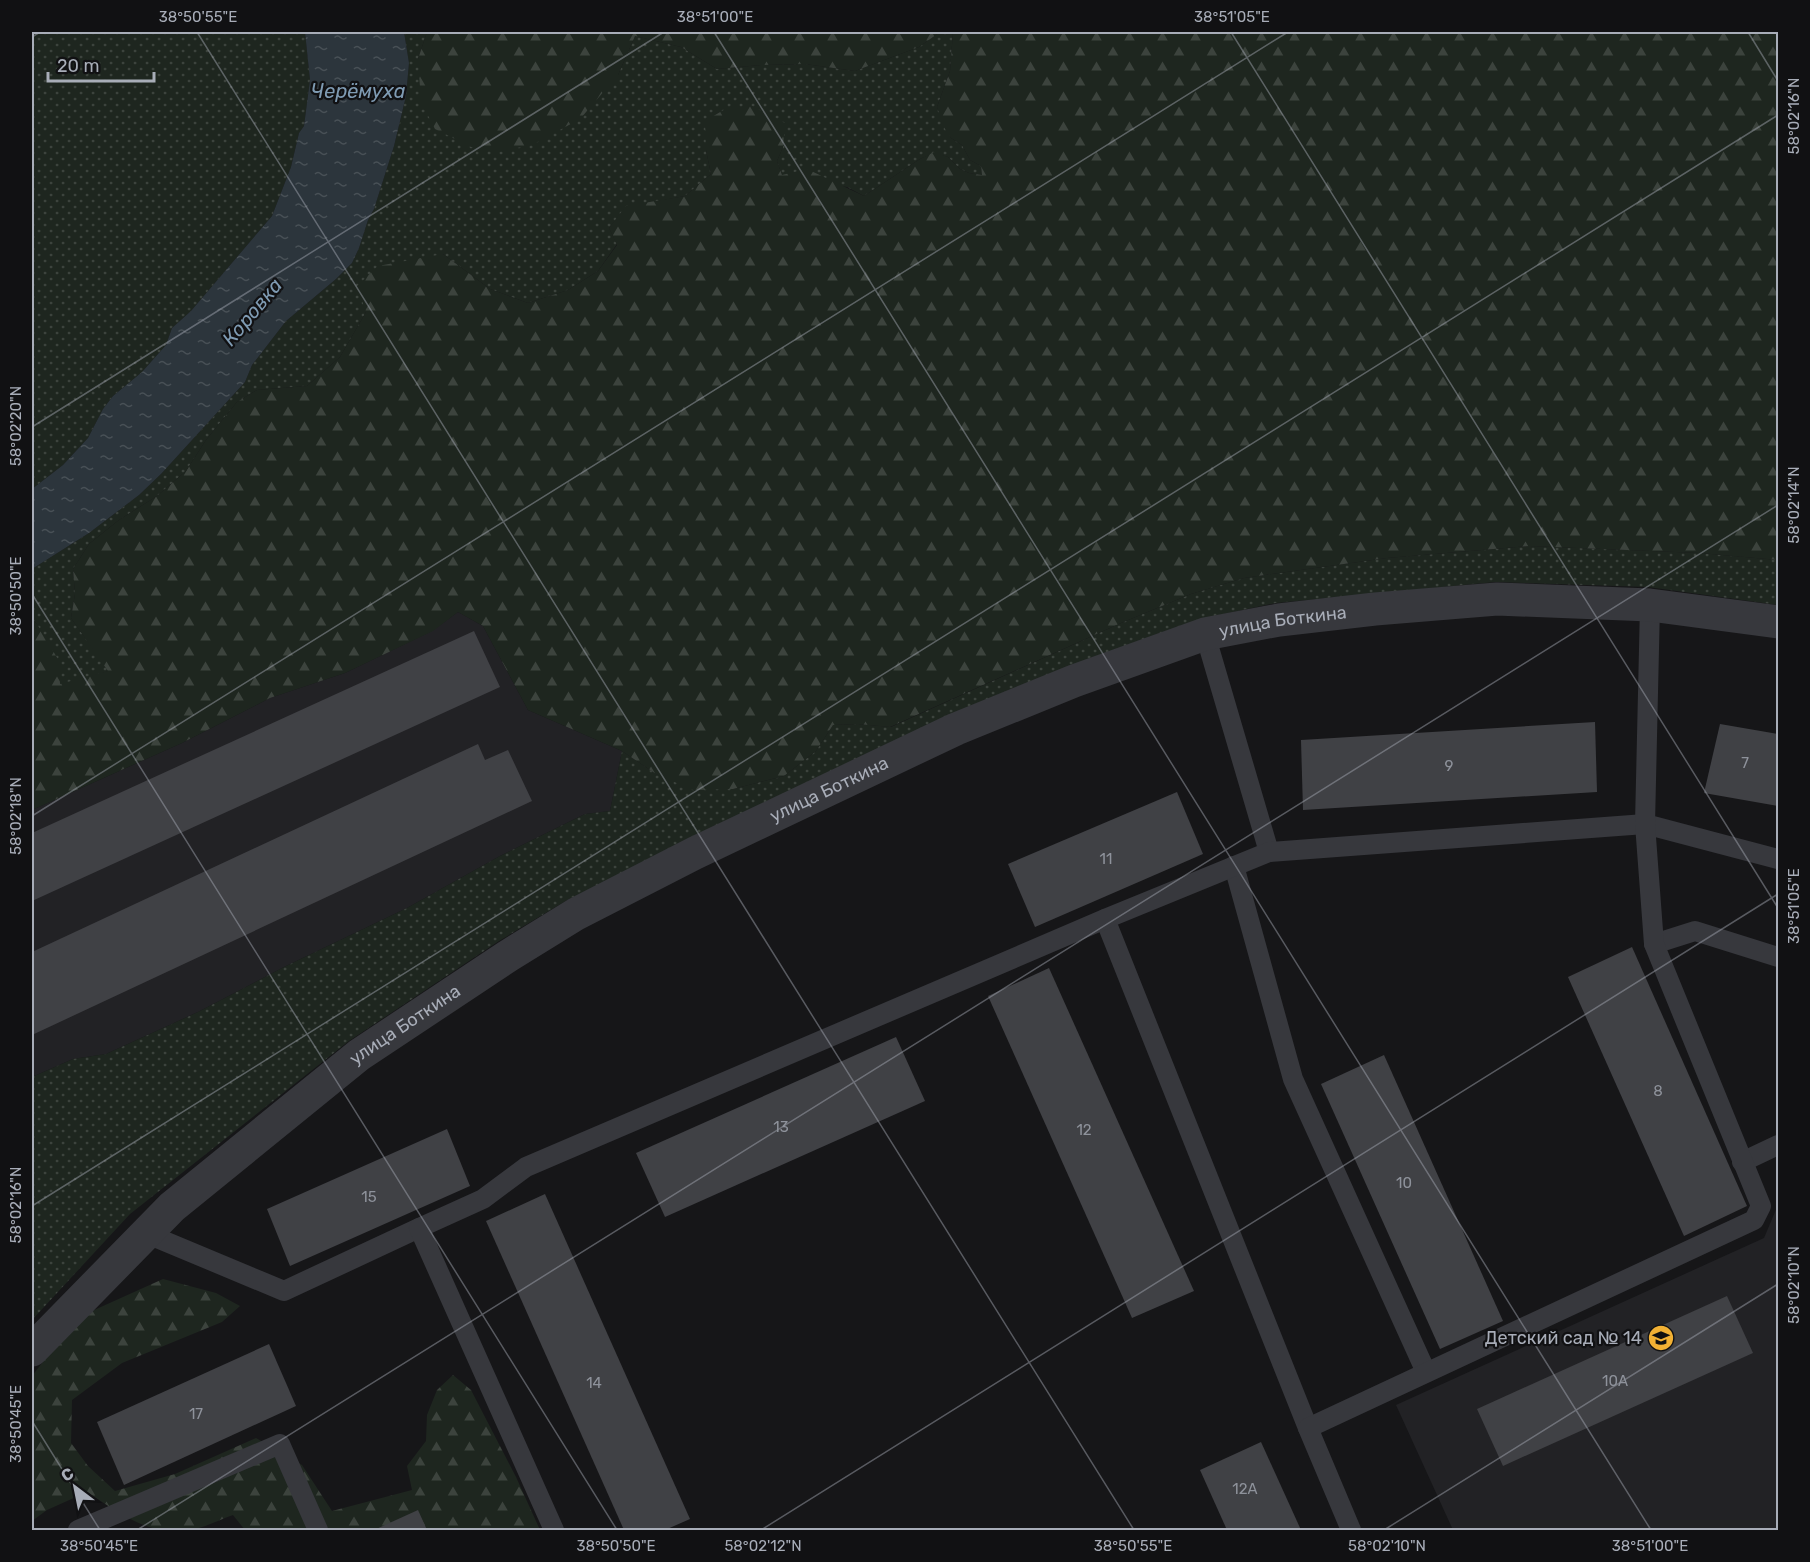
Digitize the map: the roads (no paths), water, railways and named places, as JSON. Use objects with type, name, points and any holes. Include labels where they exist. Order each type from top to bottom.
[{"type":"street","name":"улица Боткина","points":[[32,1350],[172,1207],[359,1055],[508,956],[576,914],[695,853],[956,729],[1074,681],[1205,634],[1279,620],[1343,612],[1497,599],[1650,605],[1779,622]]},
{"type":"lane","points":[[1308,1428],[1754,1220],[1761,1206],[1654,944],[1645,825],[1650,605]]},
{"type":"lane","points":[[1205,634],[1269,852]]},
{"type":"lane","points":[[145,1233],[284,1291],[483,1199],[526,1167],[1105,919],[1269,852],[1645,825],[1779,859]]},
{"type":"lane","points":[[1234,866],[1293,1079],[1426,1372]]},
{"type":"lane","points":[[1105,919],[1351,1530]]},
{"type":"lane","points":[[1654,944],[1695,931],[1779,957]]},
{"type":"lane","points":[[1742,1162],[1779,1145]]},
{"type":"lane","points":[[419,1228],[554,1530]]},
{"type":"lane","points":[[78,1530],[280,1444],[318,1530]]},
{"type":"water","name":"Черёмуха","points":[[305,32],[404,32],[409,63],[406,96],[394,146],[374,209],[352,263],[286,321],[252,365],[245,382],[161,474],[139,495],[89,533],[32,569],[32,489],[63,465],[88,438],[103,409],[113,396],[142,372],[166,345],[172,328],[191,311],[272,216],[291,167],[299,133],[304,126],[310,80]]},
{"type":"place","name":"Детский сад № 14","points":[[1661,1338]]},
{"type":"water label","name":"Коровка","points":[[252,312]]}]
